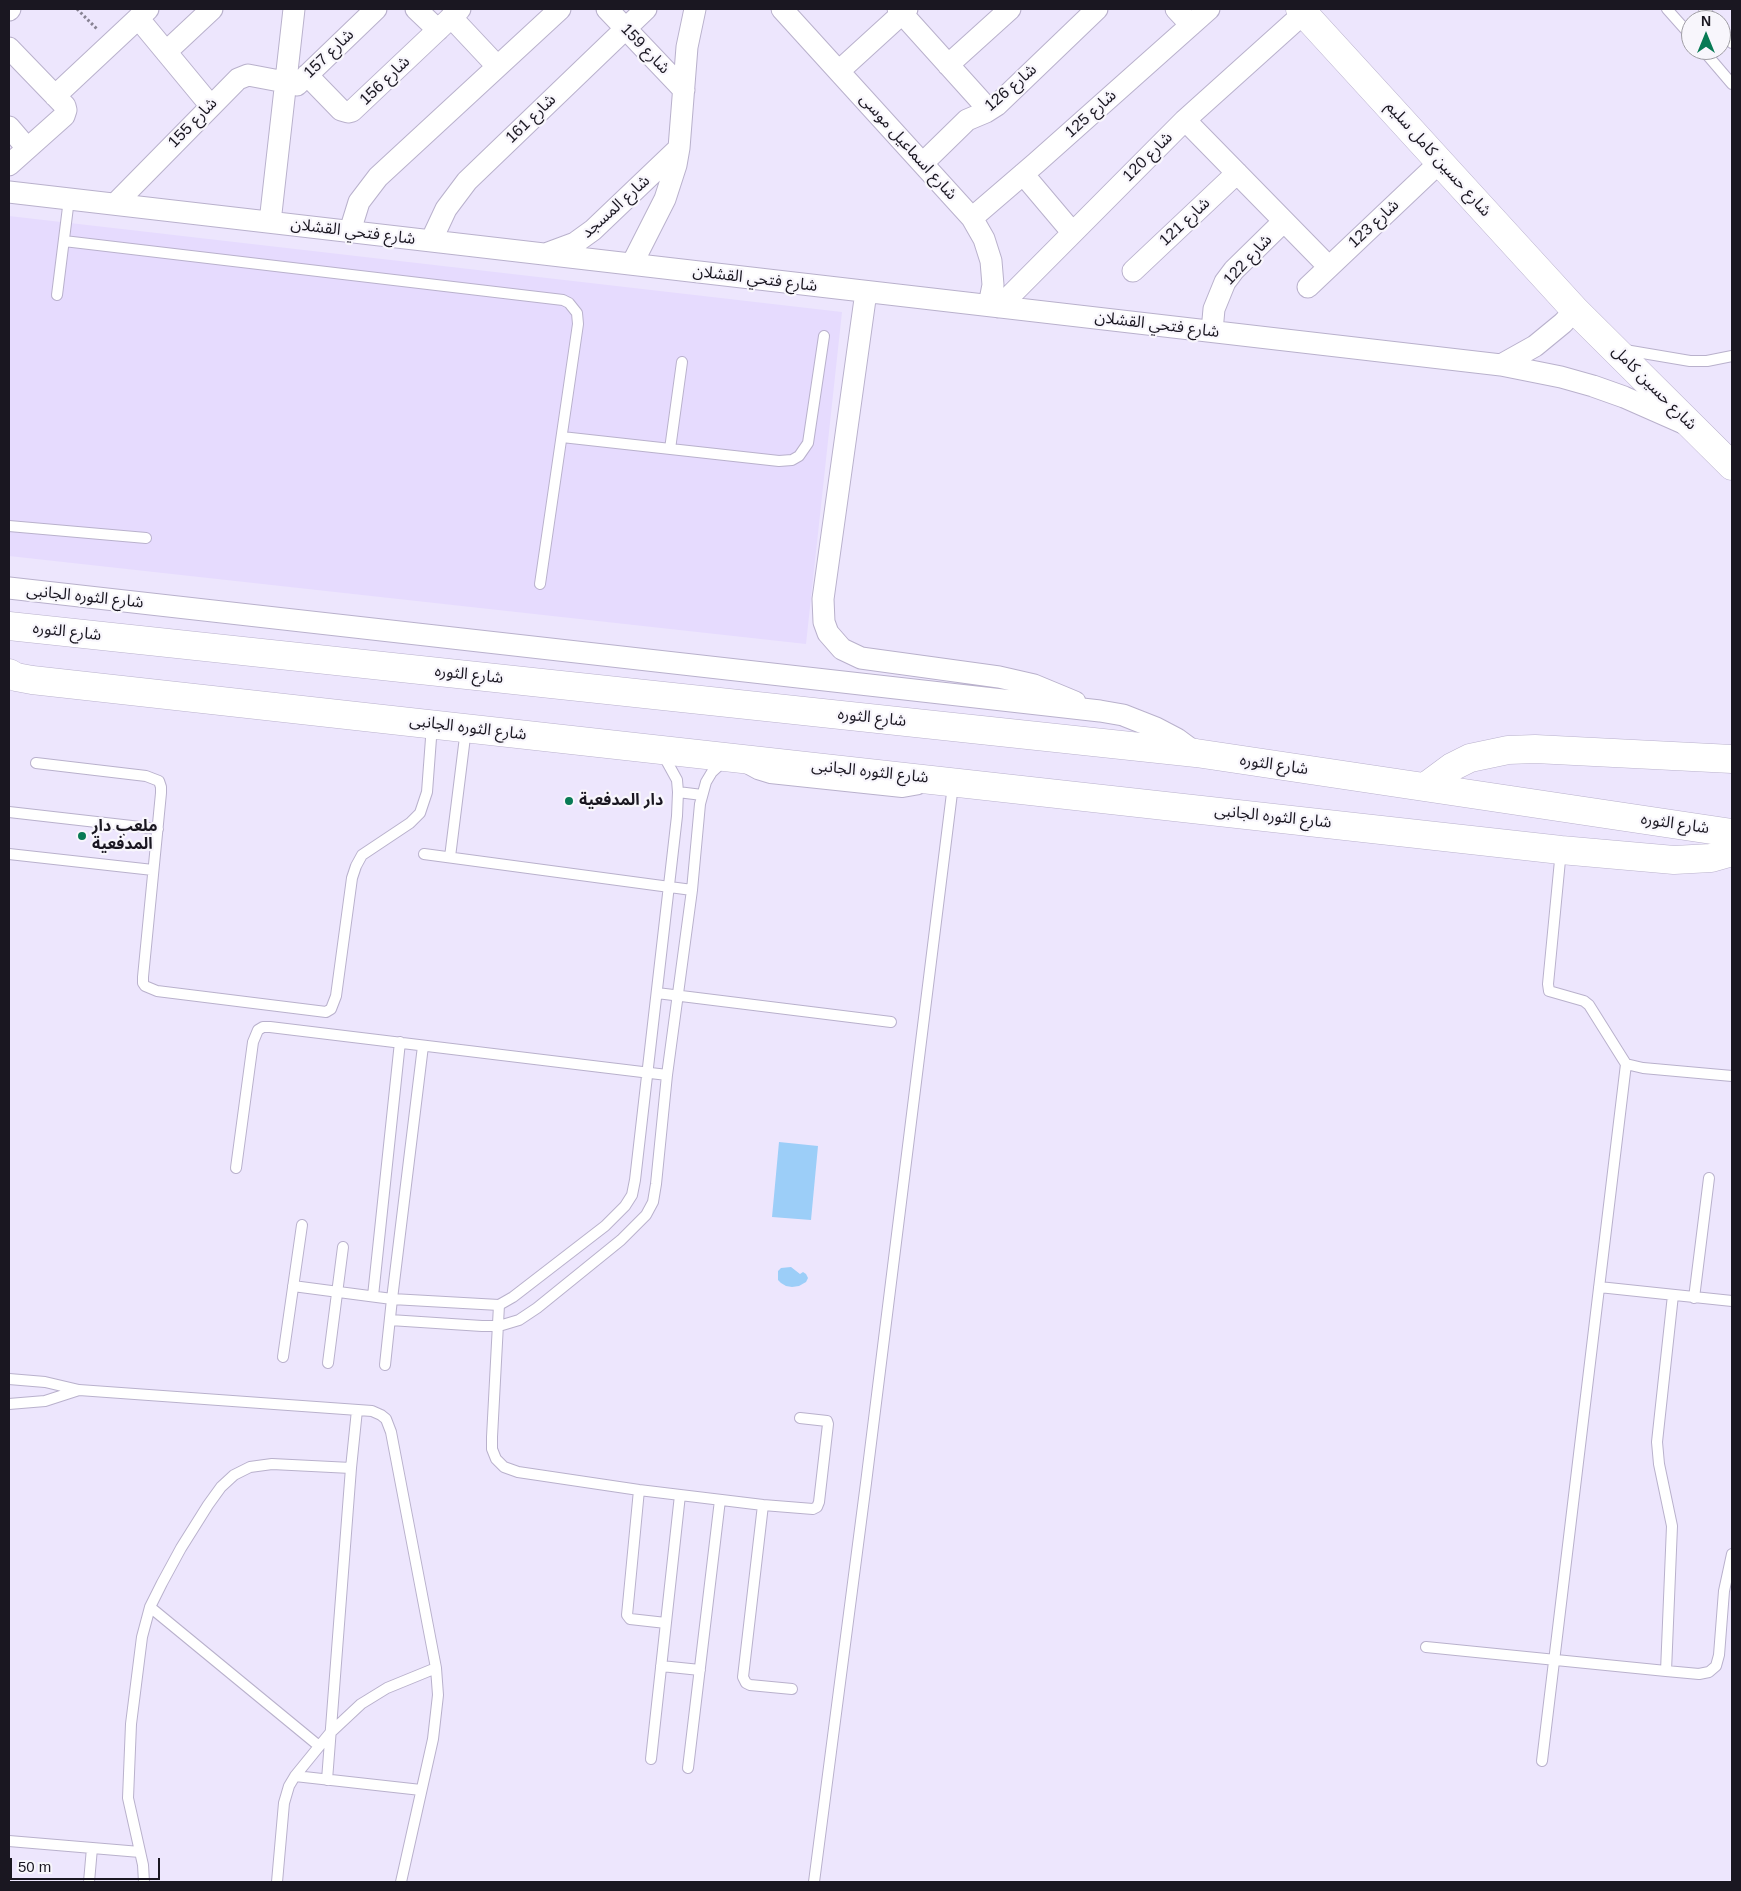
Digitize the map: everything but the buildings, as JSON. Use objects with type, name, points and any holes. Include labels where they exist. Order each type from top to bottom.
[{"type":"main road","name":"شارع حسين كامل سليم","points":[[1302,11],[1575,310]]},
{"type":"main road","name":"شارع حسين كامل","points":[[1575,310],[1732,466]]},
{"type":"main road","name":"شارع الثوره","points":[[9,626],[1196,753],[1732,833]]},
{"type":"main road","name":"شارع الثوره الجانبى","points":[[9,673],[16,677],[32,680],[1561,850],[1674,860],[1711,858],[1732,852]]},
{"type":"main road","points":[[1424,787],[1470,758],[1508,750],[1535,748],[1732,759]]},
{"type":"street","points":[[166,52],[212,9]]},
{"type":"street","points":[[270,222],[294,9]]},
{"type":"street","name":"شارع 157","points":[[284,90],[307,75],[376,9]]},
{"type":"street","points":[[416,9],[450,19],[498,66]]},
{"type":"street","points":[[350,231],[357,206],[371,184],[560,9]]},
{"type":"street","name":"شارع 159","points":[[607,9],[684,90]]},
{"type":"street","name":"شارع 161","points":[[431,241],[446,209],[467,181],[646,9]]},
{"type":"street","name":"شارع المسجد","points":[[632,264],[668,190],[679,148],[687,47],[695,9]]},
{"type":"street","name":"شارع اسماعيل موسى","points":[[782,9],[972,218],[984,239],[991,262],[994,306]]},
{"type":"street","points":[[948,65],[1010,9]]},
{"type":"street","points":[[1176,9],[1191,25]]},
{"type":"street","name":"شارع 125","points":[[972,218],[1210,9]]},
{"type":"street","points":[[839,71],[902,10],[989,110]]},
{"type":"street","name":"شارع 120","points":[[994,306],[1185,120],[1302,11]]},
{"type":"street","name":"شارع 126","points":[[922,163],[967,120],[989,110],[1000,102],[1083,13]]},
{"type":"street","points":[[55,96],[143,14],[166,52],[210,105]]},
{"type":"street","name":"شارع 156","points":[[307,75],[341,110],[352,111],[450,19]]},
{"type":"street","points":[[9,48],[66,108],[66,114],[9,165]]},
{"type":"street","name":"شارع 155","points":[[115,204],[210,105],[238,79],[248,75],[284,90]]},
{"type":"street","points":[[1185,120],[1329,267]]},
{"type":"street","points":[[9,127],[28,148]]},
{"type":"street","name":"شارع المسجد","points":[[546,254],[568,246],[587,234],[679,148]]},
{"type":"street","name":"شارع 123","points":[[1308,287],[1440,162]]},
{"type":"street","name":"شارع 121","points":[[1133,271],[1238,173]]},
{"type":"street","points":[[1023,174],[1072,232]]},
{"type":"street","name":"شارع فتحي القشلان","points":[[9,192],[1501,365],[1561,377],[1608,391],[1654,409],[1696,430]]},
{"type":"street","name":"شارع 122","points":[[1212,331],[1214,309],[1218,295],[1225,282],[1234,270],[1284,221]]},
{"type":"street","points":[[866,292],[823,599],[822,610],[828,633],[842,649],[860,658],[1018,681],[1053,692],[1090,710]]},
{"type":"street","points":[[1501,365],[1535,346],[1550,335],[1575,310]]},
{"type":"street","name":"شارع الثوره الجانبى","points":[[9,588],[1090,710],[1123,715],[1146,723],[1177,739],[1196,753]]},
{"type":"lane","points":[[1667,9],[1681,25]]},
{"type":"lane","points":[[1712,60],[1732,84]]},
{"type":"lane","points":[[57,295],[69,199]]},
{"type":"lane","points":[[64,241],[563,300],[574,308],[578,324],[540,584]]},
{"type":"lane","points":[[562,437],[785,461],[799,456],[808,443],[824,336]]},
{"type":"lane","points":[[1615,349],[1690,361],[1708,361],[1732,356]]},
{"type":"lane","points":[[670,449],[682,362]]},
{"type":"lane","points":[[9,526],[146,538]]},
{"type":"lane","points":[[36,763],[152,777],[159,781],[162,787],[143,976],[145,986],[157,991],[326,1012],[331,1009],[336,996],[354,872],[362,855],[410,823],[420,813],[427,792],[432,723]]},
{"type":"lane","points":[[450,857],[466,728]]},
{"type":"lane","points":[[293,1286],[392,1299],[499,1305],[513,1297],[605,1226],[625,1206],[632,1194],[635,1180],[677,816],[678,792],[674,773],[666,760],[655,750]]},
{"type":"lane","points":[[390,1320],[499,1326],[519,1320],[537,1308],[621,1240],[646,1215],[652,1202],[656,1184],[667,1075],[692,890],[698,818],[702,795],[706,782],[712,772],[732,757]]},
{"type":"lane","points":[[814,1882],[866,1484],[945,781]]},
{"type":"lane","points":[[678,792],[702,795]]},
{"type":"lane","points":[[9,812],[158,829]]},
{"type":"lane","points":[[1542,1762],[1626,1064],[1589,1005],[1581,1000],[1553,993],[1548,988],[1561,850]]},
{"type":"lane","points":[[9,854],[153,870]]},
{"type":"lane","points":[[424,854],[692,890]]},
{"type":"lane","points":[[656,993],[891,1022]]},
{"type":"lane","points":[[236,1168],[252,1042],[258,1030],[270,1026],[667,1075]]},
{"type":"lane","points":[[373,1296],[400,1042]]},
{"type":"lane","points":[[385,1365],[423,1046]]},
{"type":"lane","points":[[1626,1064],[1643,1068],[1732,1076]]},
{"type":"lane","points":[[1694,1298],[1709,1178]]},
{"type":"lane","points":[[283,1357],[302,1225]]},
{"type":"lane","points":[[328,1363],[343,1247]]},
{"type":"lane","points":[[1599,1287],[1732,1301]]},
{"type":"lane","points":[[1666,1671],[1672,1526],[1659,1464],[1657,1442],[1674,1295]]},
{"type":"lane","points":[[499,1305],[492,1449],[496,1459],[504,1467],[518,1472],[639,1490],[813,1509],[817,1507],[819,1502],[828,1422],[800,1418]]},
{"type":"lane","points":[[9,1379],[45,1382],[79,1390],[372,1411],[381,1414],[388,1424],[436,1668],[438,1695],[436,1721],[429,1760],[401,1882]]},
{"type":"lane","points":[[9,1404],[45,1401],[79,1390]]},
{"type":"lane","points":[[327,1780],[356,1410]]},
{"type":"lane","points":[[144,1882],[140,1852],[130,1812],[128,1782],[136,1678],[142,1637],[150,1607],[181,1548],[208,1505],[221,1487],[234,1475],[250,1467],[272,1464],[350,1468]]},
{"type":"lane","points":[[639,1490],[627,1615],[630,1619],[666,1623]]},
{"type":"lane","points":[[651,1759],[680,1495]]},
{"type":"lane","points":[[688,1768],[720,1500]]},
{"type":"lane","points":[[763,1505],[743,1677],[746,1683],[750,1685],[792,1689]]},
{"type":"lane","points":[[1426,1647],[1699,1674],[1709,1672],[1716,1666],[1719,1656],[1726,1577],[1732,1554]]},
{"type":"lane","points":[[150,1607],[319,1746]]},
{"type":"lane","points":[[661,1666],[700,1670]]},
{"type":"lane","points":[[277,1882],[284,1802],[289,1786],[295,1776],[330,1733],[361,1704],[374,1695],[436,1668]]},
{"type":"lane","points":[[295,1776],[421,1790]]},
{"type":"lane","points":[[9,1841],[140,1852]]},
{"type":"lane","points":[[89,1882],[92,1848]]},
{"type":"path","points":[[77,9],[111,44]]},
{"type":"shaded area","points":[[9,216],[842,312],[806,644],[9,556]]},
{"type":"water","points":[[779,1142],[818,1146],[811,1220],[772,1217]]},
{"type":"water","points":[[791,1267],[800,1274],[803,1272],[806,1274],[808,1278],[806,1282],[792,1287],[781,1283],[778,1280],[778,1271],[781,1268]]},
{"type":"place","name":"دار المدفعية","points":[[569,801]]},
{"type":"place","name":"ملعب دار المدفعية","points":[[82,836]]}]
